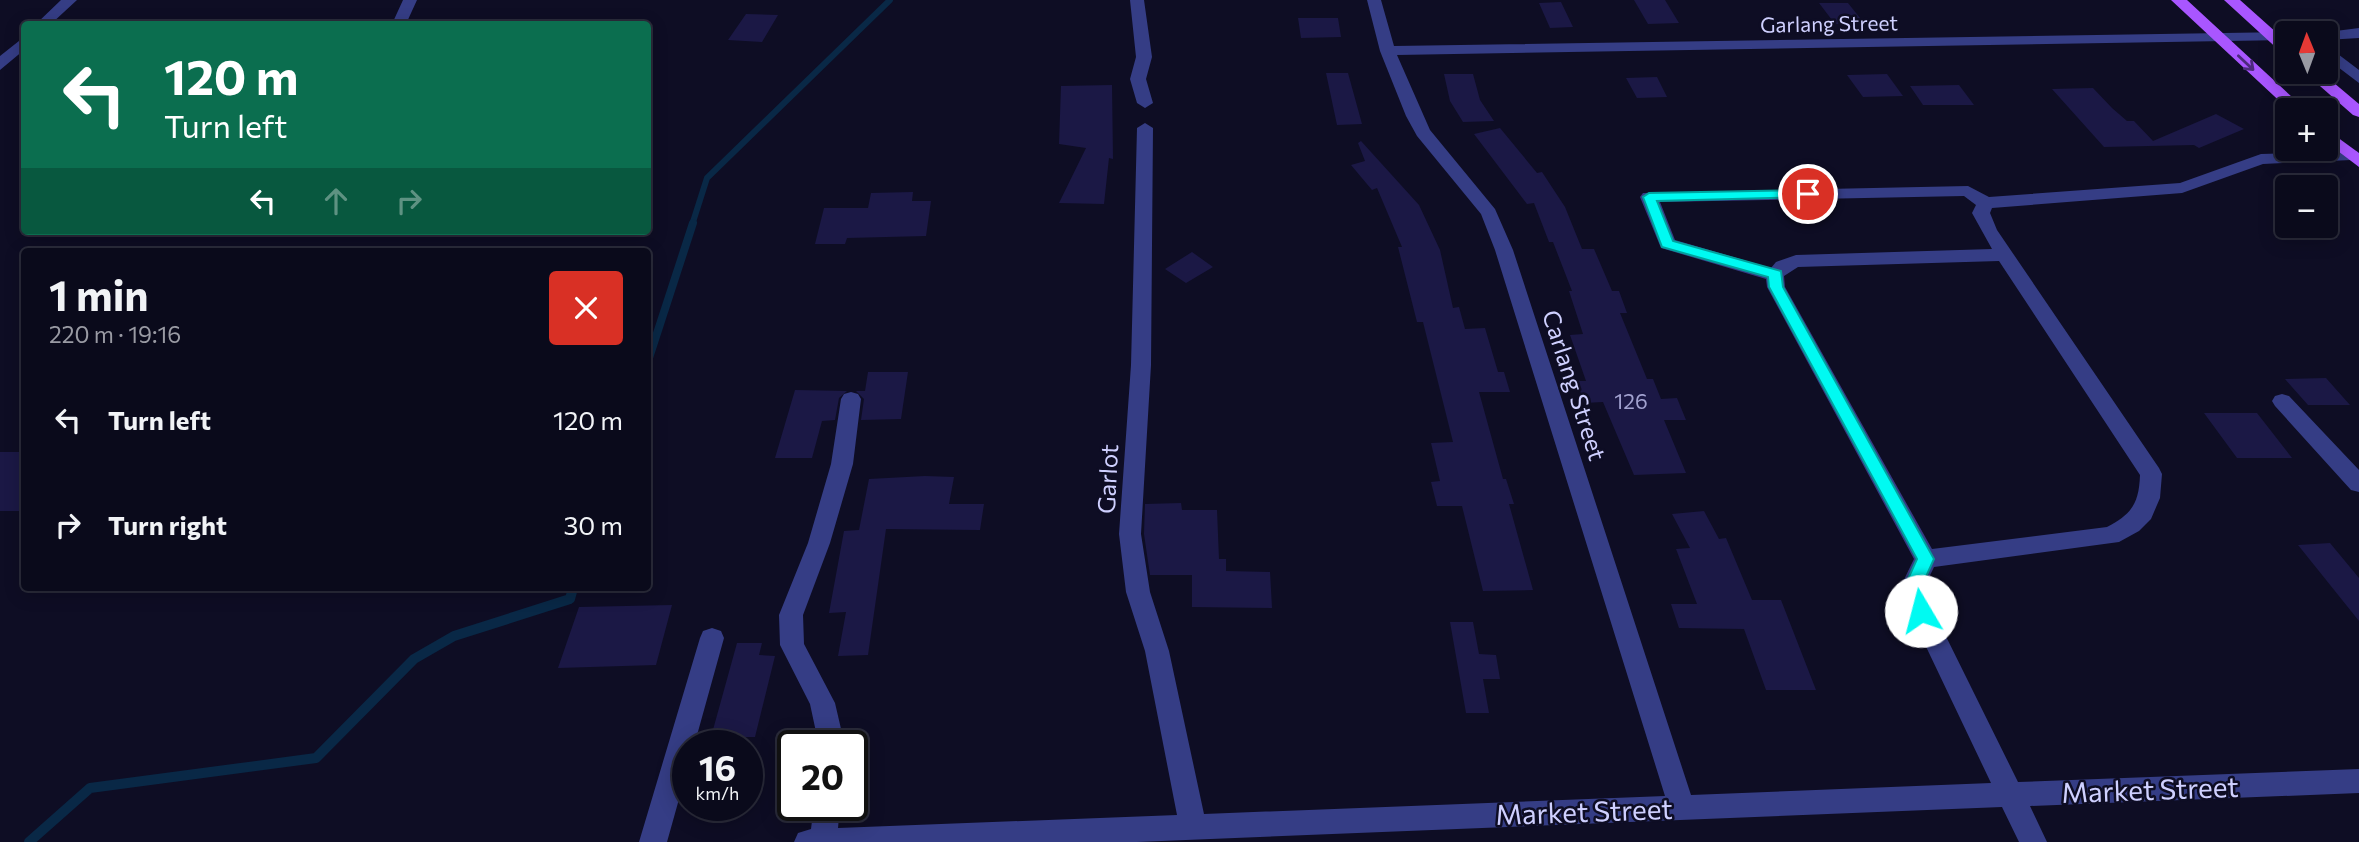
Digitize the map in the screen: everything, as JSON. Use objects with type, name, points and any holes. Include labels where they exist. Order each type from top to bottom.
[{"type":"main road","points":[[2178,0],[2285,98]]},
{"type":"main road","points":[[2231,0],[2275,40]]},
{"type":"main road","points":[[2326,84],[2359,112]]},
{"type":"main road","points":[[2338,144],[2355,159]]},
{"type":"street","points":[[46,21],[69,0]]},
{"type":"street","points":[[400,21],[410,0]]},
{"type":"street","points":[[1137,0],[1143,57],[1138,79],[1145,103]]},
{"type":"street","name":"Carlang Street","points":[[1374,0],[1388,51],[1423,132],[1489,213],[1504,250],[1682,807]]},
{"type":"street","points":[[2338,34],[2359,33]]},
{"type":"street","name":"Garlang Street","points":[[1388,51],[2275,36]]},
{"type":"street","points":[[0,65],[21,45]]},
{"type":"street","points":[[2338,60],[2359,78]]},
{"type":"street","points":[[2338,84],[2359,84]]},
{"type":"street","name":"Garlot","points":[[1145,128],[1141,365],[1130,534],[1138,592],[1157,651],[1178,832]]},
{"type":"street","points":[[1776,275],[1667,244],[1649,197],[1968,191],[1986,204],[2182,188],[2261,159],[2355,159]]},
{"type":"street","points":[[1926,559],[2110,536],[2137,523],[2151,500],[2151,474],[2005,255],[1981,213],[1986,204]]},
{"type":"street","points":[[1926,559],[1776,287],[1776,275],[1783,266],[1796,261],[2005,255]]},
{"type":"street","points":[[828,730],[822,704],[792,645],[791,615],[820,543],[839,477],[851,399]]},
{"type":"street","points":[[2282,401],[2359,484]]},
{"type":"street","points":[[1926,559],[1912,590],[2034,842]]},
{"type":"street","points":[[653,842],[712,638]]},
{"type":"street","name":"Market Street","points":[[808,842],[1178,832],[1682,807],[2359,781]]},
{"type":"street","points":[[822,841],[825,821]]},
{"type":"building","points":[[1634,0],[1665,0],[1679,23],[1648,24]]},
{"type":"building","points":[[1561,2],[1573,27],[1550,28],[1539,3]]},
{"type":"building","points":[[1819,3],[1848,3],[1864,23],[1835,24]]},
{"type":"building","points":[[746,14],[778,15],[762,42],[728,40]]},
{"type":"building","points":[[1298,18],[1338,18],[1341,37],[1301,38]]},
{"type":"building","points":[[1326,73],[1348,73],[1362,124],[1337,125]]},
{"type":"building","points":[[1444,74],[1473,74],[1480,100],[1494,121],[1463,122],[1450,101]]},
{"type":"building","points":[[1887,74],[1903,96],[1863,97],[1847,75]]},
{"type":"building","points":[[1657,77],[1667,97],[1637,98],[1626,78]]},
{"type":"building","points":[[1112,85],[1113,159],[1109,158],[1104,204],[1059,203],[1086,148],[1059,144],[1061,86]]},
{"type":"building","points":[[1959,85],[1974,105],[1923,105],[1910,86]]},
{"type":"building","points":[[2093,88],[2127,121],[2134,121],[2153,141],[2216,114],[2244,129],[2199,148],[2194,145],[2104,147],[2052,89]]},
{"type":"building","points":[[1500,128],[1537,173],[1542,172],[1565,207],[1582,249],[1594,249],[1612,291],[1619,291],[1627,313],[1620,313],[1647,379],[1653,379],[1661,399],[1677,398],[1686,420],[1664,420],[1686,473],[1634,475],[1603,402],[1584,403],[1577,381],[1586,381],[1570,335],[1583,334],[1569,291],[1572,291],[1553,242],[1549,242],[1534,203],[1527,204],[1474,134]]},
{"type":"building","points":[[1361,141],[1419,205],[1440,250],[1453,308],[1459,307],[1465,329],[1485,328],[1498,372],[1504,372],[1510,392],[1479,392],[1503,479],[1506,479],[1514,504],[1509,504],[1533,590],[1483,591],[1462,506],[1437,506],[1431,482],[1440,481],[1431,443],[1453,442],[1423,322],[1417,322],[1398,247],[1402,247],[1377,188],[1372,190],[1351,165],[1365,161],[1358,143]]},
{"type":"building","points":[[913,192],[912,201],[931,201],[926,236],[847,238],[845,244],[815,244],[824,208],[868,208],[871,193]]},
{"type":"building","points":[[1192,252],[1213,267],[1186,283],[1165,269]]},
{"type":"building","points":[[868,372],[908,372],[901,419],[861,420],[864,399],[856,391],[865,391]]},
{"type":"building","points":[[2326,378],[2350,405],[2308,405],[2285,379]]},
{"type":"building","points":[[795,390],[847,391],[839,398],[835,420],[822,421],[812,458],[775,458]]},
{"type":"building","points":[[2204,413],[2257,413],[2292,458],[2237,458]]},
{"type":"building","points":[[0,452],[21,452],[21,511],[0,511]]},
{"type":"building","points":[[954,477],[949,504],[984,504],[980,530],[886,529],[868,655],[838,656],[846,612],[829,613],[844,531],[859,530],[869,479]]},
{"type":"building","points":[[1181,503],[1182,510],[1217,510],[1219,559],[1226,559],[1226,571],[1270,572],[1272,608],[1192,607],[1192,575],[1150,575],[1144,534],[1145,504]]},
{"type":"building","points":[[1704,511],[1719,539],[1726,538],[1752,600],[1781,600],[1816,690],[1766,690],[1744,629],[1679,628],[1671,604],[1697,604],[1676,549],[1690,548],[1672,514]]},
{"type":"building","points":[[2330,543],[2359,578],[2359,621],[2298,545]]},
{"type":"building","points":[[672,605],[656,665],[558,668],[579,607]]},
{"type":"building","points":[[1450,622],[1473,622],[1479,654],[1496,655],[1500,679],[1483,679],[1489,713],[1466,713]]},
{"type":"building","points":[[737,643],[762,643],[759,655],[775,656],[757,730],[713,730]]},
{"type":"waterway","points":[[692,225],[707,178],[890,0]]},
{"type":"waterway","points":[[651,352],[693,223]]},
{"type":"waterway","points":[[29,842],[90,788],[316,758],[414,659],[454,636],[570,599],[572,591]]},
{"type":"route","points":[[1808,194],[1649,197],[1667,244],[1776,275],[1776,287],[1926,559],[1912,590],[1921,611]]}]
